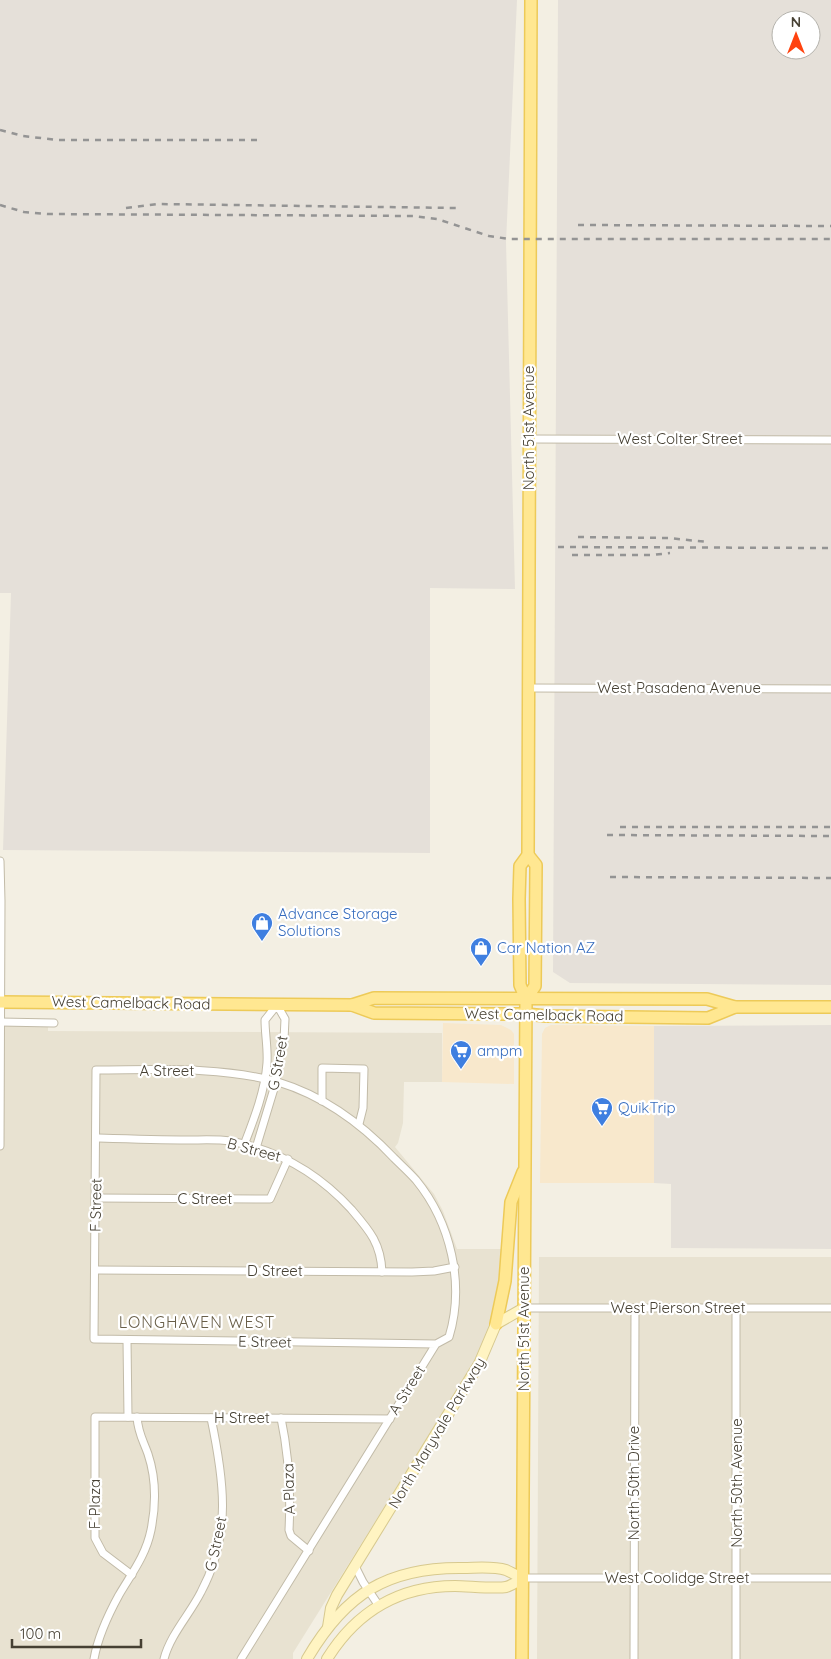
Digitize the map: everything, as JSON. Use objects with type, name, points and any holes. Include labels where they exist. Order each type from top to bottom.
[{"type":"main road","name":"North 51st Avenue","points":[[522,1659],[526,998],[520,985],[519,899],[520,866],[528,856],[531,0]]},
{"type":"main road","name":"North 51st Avenue","points":[[526,998],[535,986],[536,943],[536,865],[528,856]]},
{"type":"main road","name":"West Camelback Road","points":[[352,1006],[374,998],[708,998],[735,1007],[831,1007]]},
{"type":"main road","name":"West Camelback Road","points":[[0,1002],[352,1006],[374,1013],[708,1018],[735,1007]]},
{"type":"main road","points":[[496,1324],[505,1281],[511,1202],[525,1166]]},
{"type":"street","name":"West Colter Street","points":[[529,439],[831,440]]},
{"type":"street","name":"West Pasadena Avenue","points":[[528,688],[831,689]]},
{"type":"street","points":[[0,861],[0,1146]]},
{"type":"street","name":"G Street","points":[[244,1145],[253,1123],[265,1080],[267,1062],[265,1020],[276,1005],[286,1019],[284,1040],[276,1082],[256,1148]]},
{"type":"street","name":"West Camelback Road","points":[[0,1022],[54,1023]]},
{"type":"street","points":[[322,1101],[322,1068],[364,1069],[363,1108],[359,1124]]},
{"type":"street","name":"A Street","points":[[96,1070],[214,1071],[237,1074],[276,1082],[322,1101],[359,1124],[415,1178],[426,1193],[440,1220],[455,1266],[456,1296],[453,1326],[449,1337],[436,1344],[241,1659]]},
{"type":"street","name":"F Street","points":[[94,1340],[96,1070]]},
{"type":"street","name":"B Street","points":[[96,1138],[229,1141],[288,1159],[326,1185],[358,1218],[379,1249],[382,1272]]},
{"type":"street","name":"C Street","points":[[96,1198],[270,1199],[288,1159]]},
{"type":"street","name":"D Street","points":[[95,1270],[382,1272],[427,1271],[455,1266]]},
{"type":"street","points":[[496,1324],[524,1308]]},
{"type":"street","name":"West Pierson Street","points":[[524,1308],[831,1308]]},
{"type":"street","name":"North 50th Drive","points":[[634,1659],[635,1308]]},
{"type":"street","name":"North 50th Avenue","points":[[736,1308],[736,1659]]},
{"type":"street","name":"North Maryvale Parkway","points":[[328,1627],[331,1608],[350,1572],[356,1566],[479,1364],[496,1324]]},
{"type":"street","name":"E Street","points":[[94,1340],[436,1344]]},
{"type":"street","points":[[127,1340],[128,1417]]},
{"type":"street","name":"H Street","points":[[95,1417],[390,1419]]},
{"type":"street","name":"F Plaza","points":[[95,1417],[95,1538],[103,1553],[132,1576]]},
{"type":"street","points":[[94,1659],[102,1630],[111,1610],[146,1550],[154,1514],[154,1483],[151,1466],[138,1430],[137,1418]]},
{"type":"street","name":"G Street","points":[[164,1659],[170,1645],[206,1584],[219,1543],[223,1510],[222,1480],[211,1418]]},
{"type":"street","name":"A Plaza","points":[[282,1418],[290,1479],[289,1530],[291,1536],[308,1551]]},
{"type":"street","points":[[356,1566],[368,1590],[379,1606]]},
{"type":"street","name":"North Maryvale Parkway","points":[[307,1659],[328,1627],[345,1608],[368,1590],[402,1574],[443,1568],[505,1570],[523,1578]]},
{"type":"street","points":[[327,1659],[345,1633],[357,1622],[397,1596],[433,1587],[505,1587],[523,1578]]},
{"type":"street","name":"West Coolidge Street","points":[[523,1578],[831,1578]]},
{"type":"shaded area","points":[[0,0],[517,0],[506,242],[515,589],[430,588],[430,853],[3,850],[11,593],[0,593]]},
{"type":"shaded area","points":[[558,0],[831,0],[831,985],[570,983],[553,972]]},
{"type":"shaded area","points":[[443,1023],[501,1025],[511,1030],[514,1034],[514,1084],[442,1082]]},
{"type":"shaded area","name":"LONGHAVEN WEST","points":[[0,1025],[48,1025],[48,1031],[442,1033],[442,1082],[404,1082],[403,1123],[398,1143],[395,1147],[434,1194],[443,1211],[457,1249],[503,1249],[503,1276],[492,1320],[478,1357],[293,1653],[293,1659],[0,1659]]},
{"type":"shaded area","points":[[551,1025],[654,1026],[654,1183],[540,1183],[542,1034],[545,1028]]},
{"type":"shaded area","points":[[831,1025],[831,1249],[671,1248],[671,1184],[654,1183],[654,1026]]},
{"type":"shaded area","points":[[539,1257],[831,1257],[831,1659],[537,1659]]},
{"type":"railway","points":[[0,130],[23,136],[58,140],[260,140]]},
{"type":"railway","points":[[126,208],[158,204],[456,208]]},
{"type":"railway","points":[[0,205],[24,212],[48,214],[413,216],[437,219],[489,236],[509,239],[831,239]]},
{"type":"railway","points":[[578,225],[831,226]]},
{"type":"railway","points":[[578,537],[668,538],[708,542]]},
{"type":"railway","points":[[558,547],[831,548]]},
{"type":"railway","points":[[572,555],[652,555],[670,553]]},
{"type":"railway","points":[[620,827],[831,827]]},
{"type":"railway","points":[[607,835],[831,836]]},
{"type":"railway","points":[[610,877],[831,878]]},
{"type":"place","name":"Advance Storage Solutions","points":[[262,942]]},
{"type":"place","name":"Car Nation AZ","points":[[481,967]]},
{"type":"place","name":"ampm","points":[[461,1070]]},
{"type":"place","name":"QuikTrip","points":[[602,1127]]},
{"type":"district","name":"LONGHAVEN WEST","points":[[197,1322]]}]
